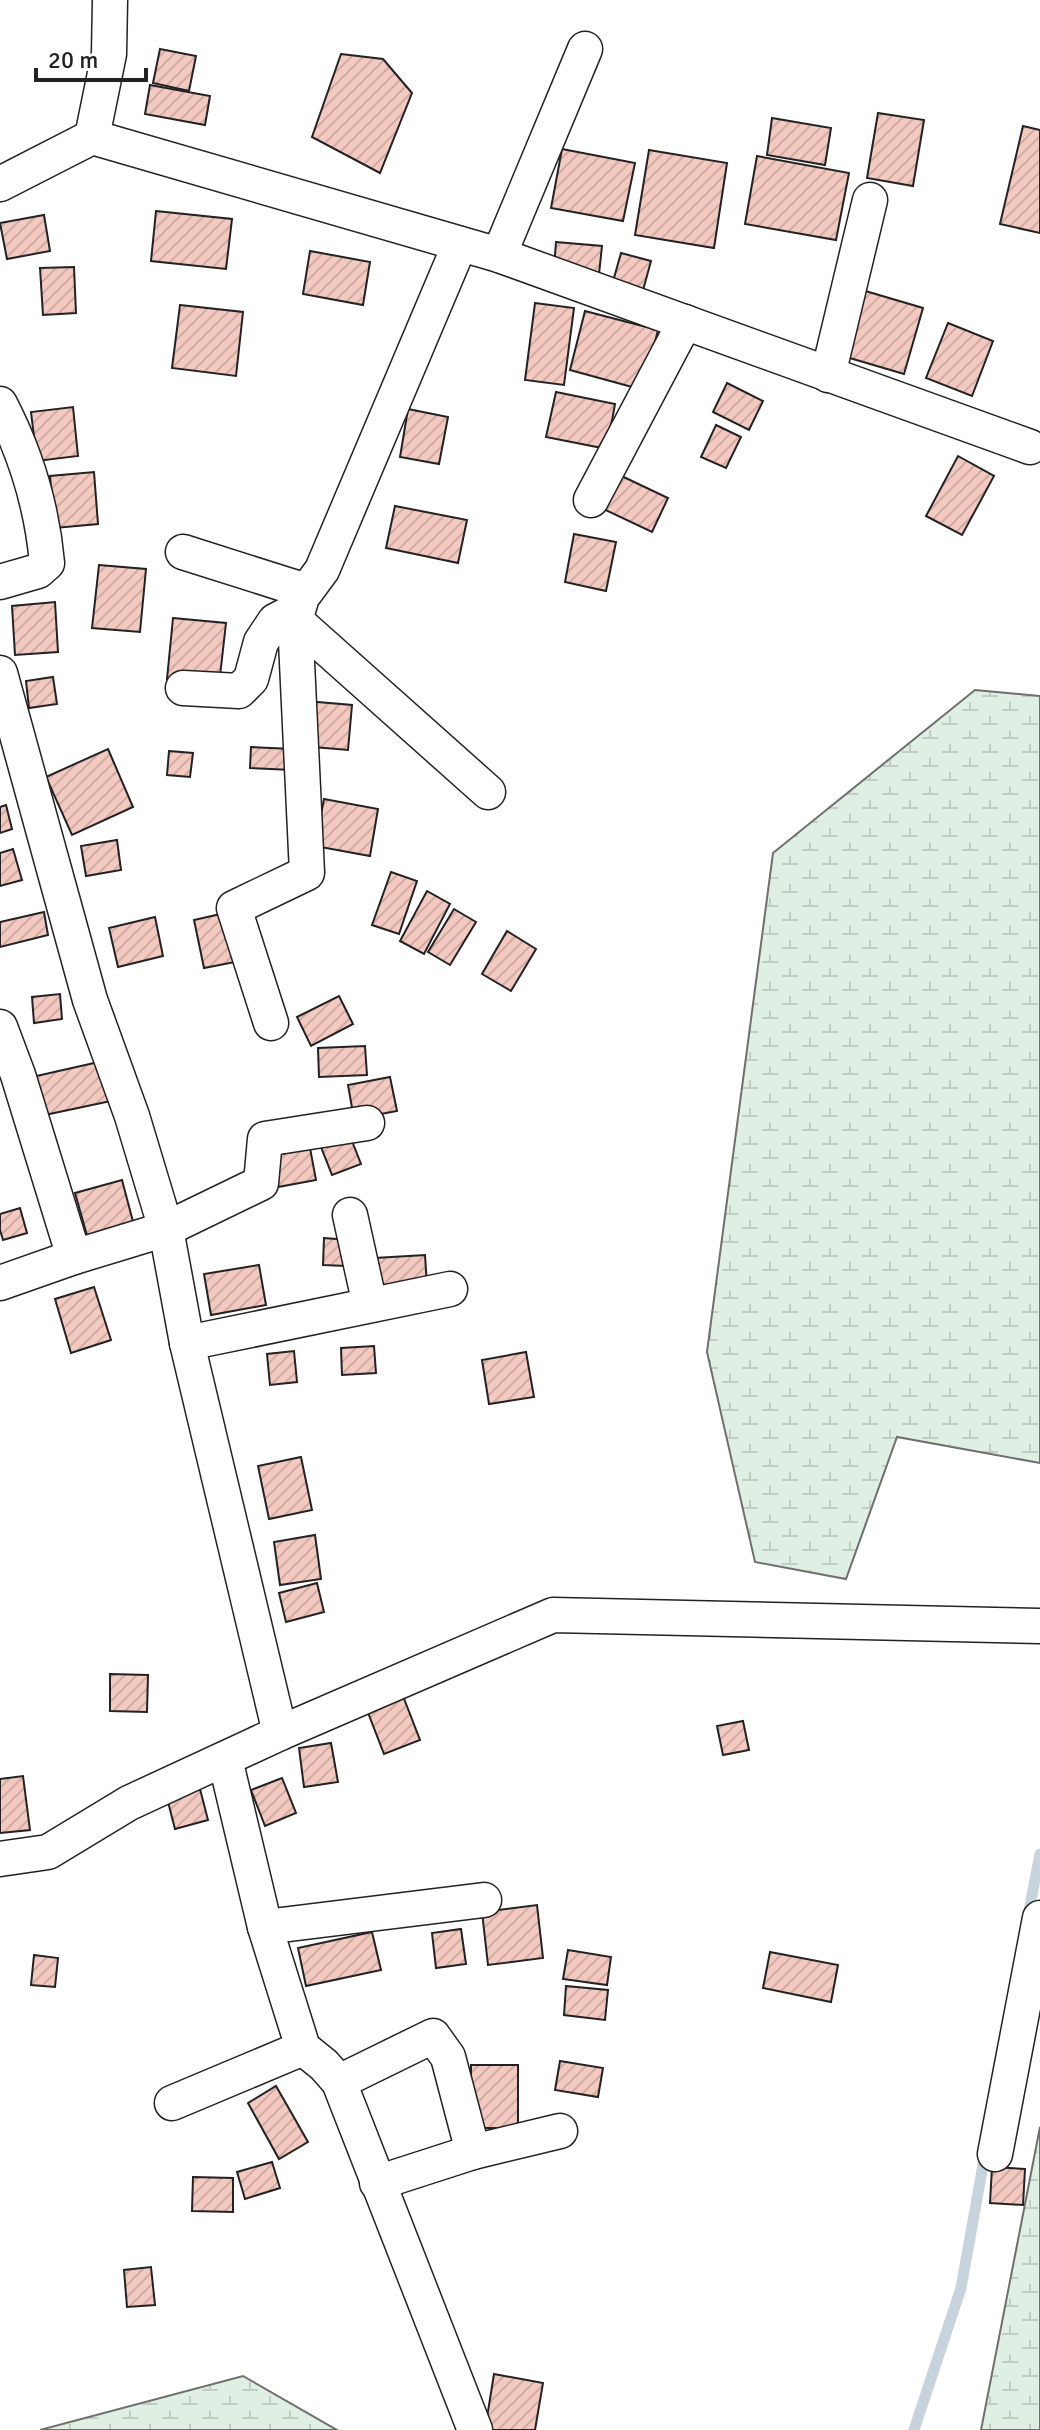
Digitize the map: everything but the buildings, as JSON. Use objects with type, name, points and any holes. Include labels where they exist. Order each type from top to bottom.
[{"type":"street","points":[[92,137],[109,54],[110,0]]},
{"type":"street","points":[[499,255],[585,49]]},
{"type":"street","points":[[0,184],[92,137],[499,255],[1030,447]]},
{"type":"street","points":[[828,375],[870,200]]},
{"type":"street","points":[[183,688],[239,691],[251,679],[261,642],[275,621],[300,607],[322,570],[460,244]]},
{"type":"street","points":[[591,500],[685,322]]},
{"type":"street","points":[[0,404],[29,470],[43,524],[47,563],[38,571],[0,582]]},
{"type":"street","points":[[183,552],[300,607],[488,792]]},
{"type":"street","points":[[271,1023],[234,908],[307,873],[300,607]]},
{"type":"street","points":[[0,673],[90,1000],[132,1116],[166,1229],[187,1343],[280,1733]]},
{"type":"street","points":[[0,1027],[18,1075],[74,1257]]},
{"type":"street","points":[[0,1283],[166,1229],[261,1183],[265,1139],[367,1123]]},
{"type":"street","points":[[350,1215],[370,1305]]},
{"type":"street","points":[[187,1343],[450,1289]]},
{"type":"street","points":[[0,1859],[48,1852],[129,1803],[280,1733],[553,1615],[1040,1626]]},
{"type":"street","points":[[225,1759],[265,1927],[303,2048],[339,2082],[475,2430]]},
{"type":"street","points":[[265,1927],[484,1900]]},
{"type":"street","points":[[995,2154],[1040,1918]]},
{"type":"street","points":[[339,2082],[433,2036],[448,2057],[473,2152]]},
{"type":"street","points":[[172,2103],[303,2048]]},
{"type":"street","points":[[377,2183],[473,2152],[560,2131]]},
{"type":"green space","points":[[975,690],[1040,696],[1040,1463],[897,1437],[846,1579],[755,1562],[707,1352],[773,853]]},
{"type":"green space","points":[[1040,2127],[1040,2430],[981,2430]]},
{"type":"green space","points":[[243,2376],[337,2430],[40,2430]]},
{"type":"waterway","points":[[1028,1916],[1040,1854]]},
{"type":"waterway","points":[[914,2430],[961,2288],[985,2154]]}]
